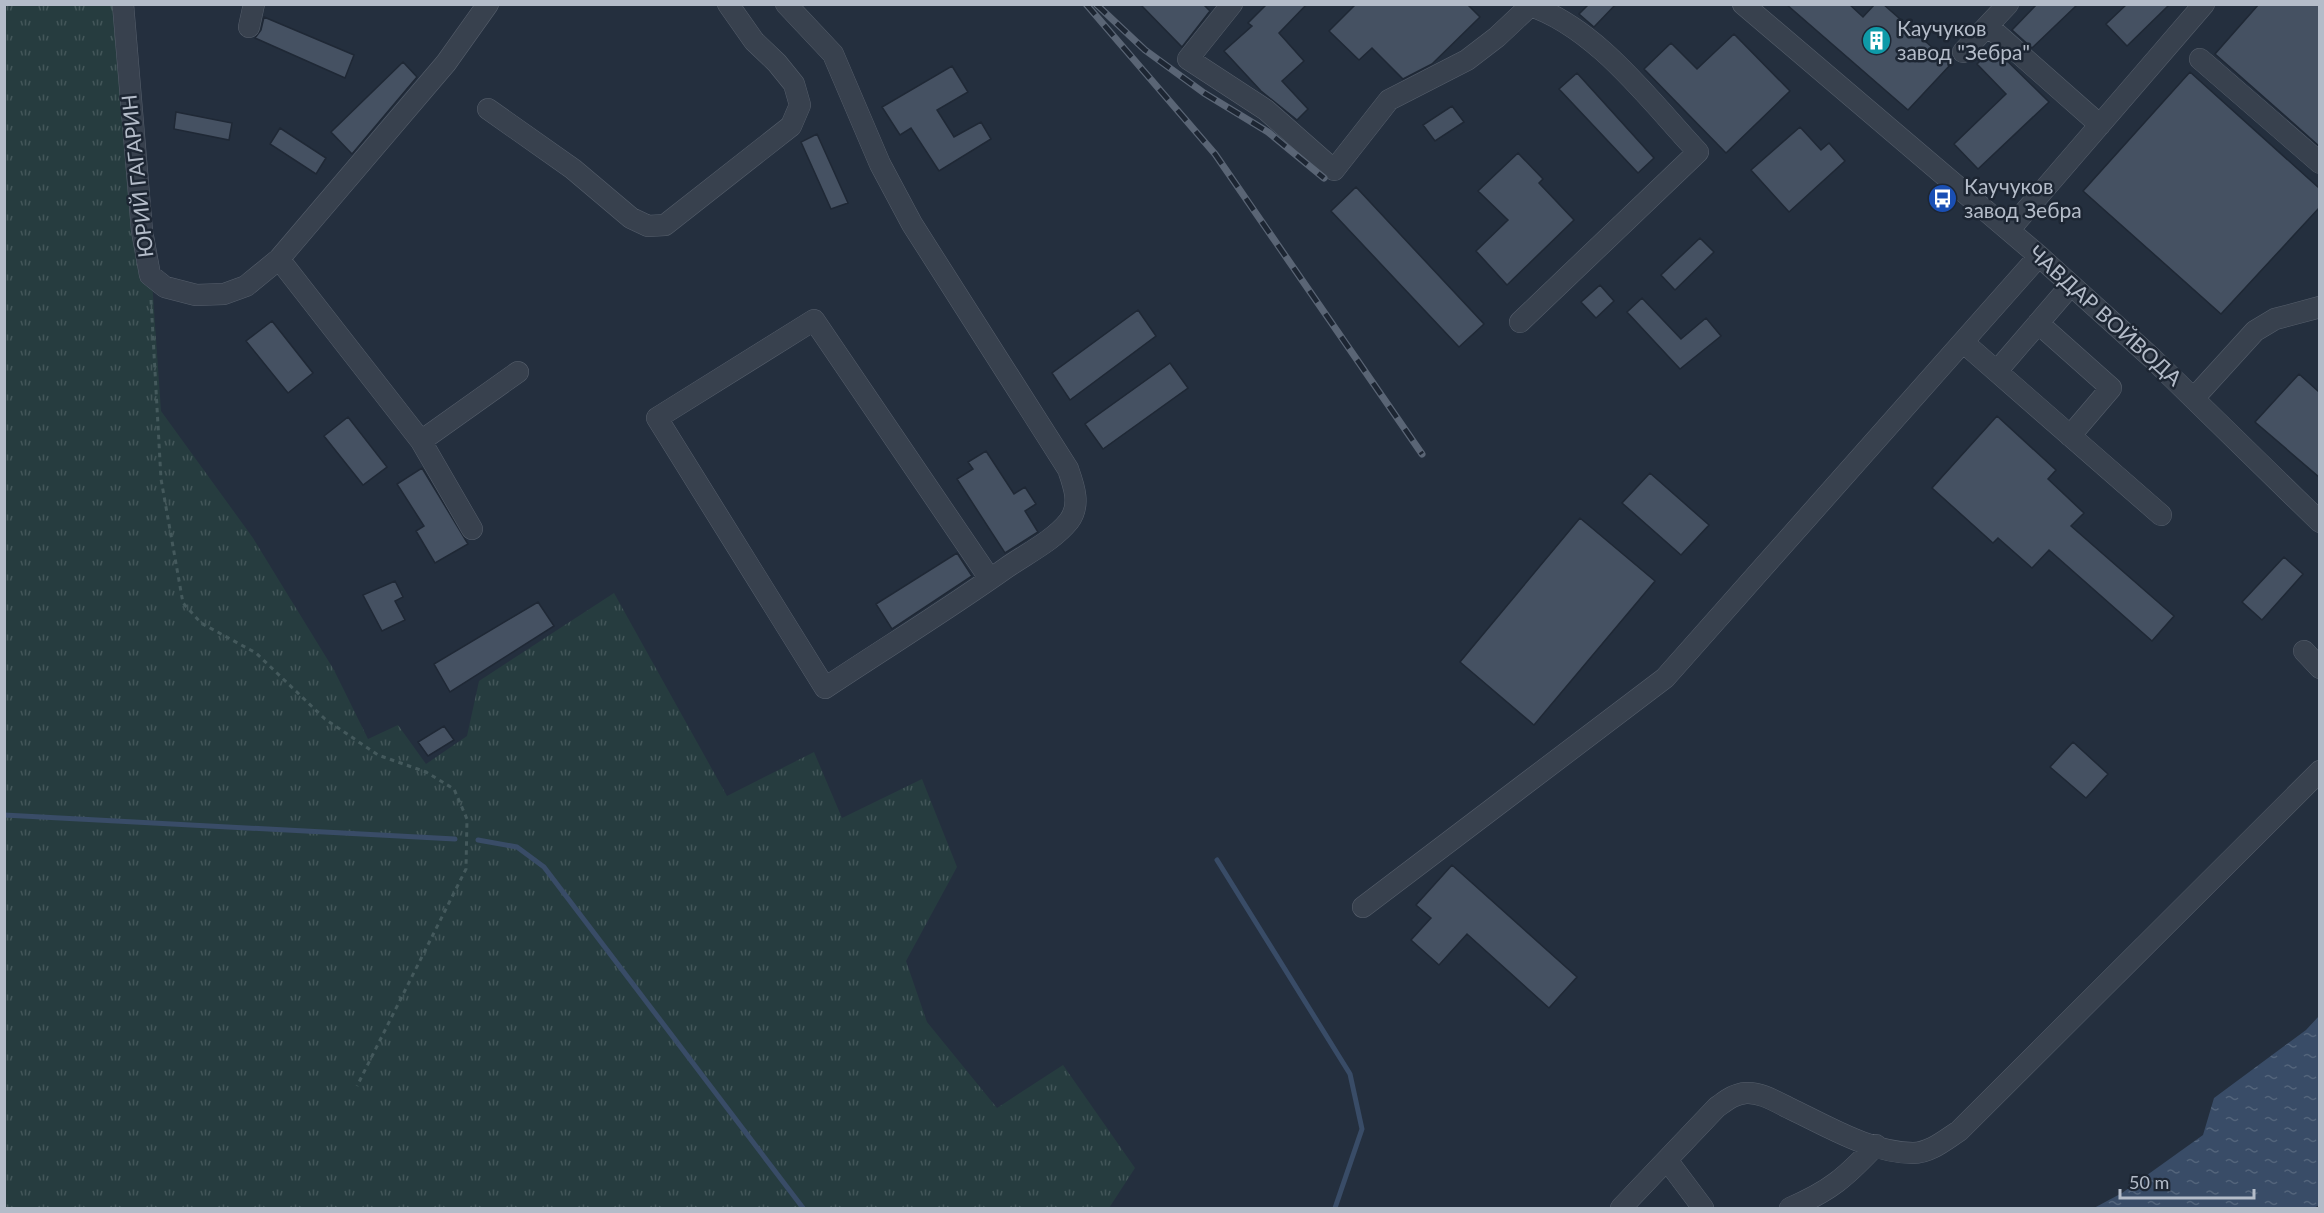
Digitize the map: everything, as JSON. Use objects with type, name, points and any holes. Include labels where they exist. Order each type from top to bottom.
[{"type":"street","name":"ЮРИЙ ГАГАРИН","points":[[123,4],[142,231],[150,275],[165,287],[196,295],[224,294],[246,286],[279,259],[440,71],[488,4]]},
{"type":"street","points":[[249,27],[254,4]]},
{"type":"street","points":[[488,109],[573,169],[631,218],[648,226],[665,225],[791,126],[800,105],[794,84],[777,63],[754,41],[728,4]]},
{"type":"street","points":[[786,4],[833,54],[880,164],[912,224],[1068,469],[1076,490],[1075,506],[1070,520],[1055,534],[990,579],[825,688],[657,418],[814,320],[990,579]]},
{"type":"street","points":[[1232,4],[1188,59],[1266,110],[1334,170],[1389,100],[1467,60],[1497,37],[1528,5],[1555,15],[1577,29],[1610,59],[1698,152],[1520,322]]},
{"type":"street","name":"ЧАВДАР ВОЙВОДА","points":[[1743,4],[2040,256],[2194,398],[2319,522]]},
{"type":"street","points":[[1962,52],[2008,4]]},
{"type":"street","points":[[2010,230],[2204,4]]},
{"type":"street","points":[[1988,26],[2100,125]]},
{"type":"street","points":[[2200,59],[2319,163]]},
{"type":"street","points":[[1363,907],[1665,678],[2040,256]]},
{"type":"street","points":[[279,259],[421,441],[472,529]]},
{"type":"street","points":[[1997,371],[2072,285]]},
{"type":"street","points":[[2194,398],[2255,331],[2275,319],[2319,307]]},
{"type":"street","points":[[2038,323],[2111,388],[2070,436]]},
{"type":"street","points":[[1963,342],[2161,515]]},
{"type":"street","points":[[421,441],[518,372]]},
{"type":"street","points":[[2304,651],[2319,669]]},
{"type":"street","points":[[1622,1209],[1718,1107],[1733,1095],[1748,1093],[1765,1096],[1845,1135],[1876,1145],[1915,1153],[1937,1146],[1959,1131],[2319,771]]},
{"type":"street","points":[[1790,1209],[1821,1195],[1843,1180],[1876,1145]]},
{"type":"street","points":[[1667,1160],[1703,1209]]},
{"type":"path","points":[[150,275],[161,479],[183,603],[201,623],[256,653],[325,719],[378,755],[426,772],[454,789],[467,819],[466,868],[357,1086]]},
{"type":"green space","points":[[5,5],[133,5],[161,411],[253,538],[334,670],[368,739],[398,725],[426,764],[467,736],[479,681],[614,593],[727,796],[814,752],[842,818],[922,779],[957,867],[906,961],[927,1022],[997,1108],[1063,1065],[1135,1168],[1109,1208],[5,1208]]},
{"type":"water","points":[[2319,1016],[2319,1205],[2314,1208],[2094,1208],[2122,1193],[2203,1135],[2214,1098],[2306,1030]]},
{"type":"building","points":[[1140,4],[1203,4],[1210,11],[1182,47]]},
{"type":"building","points":[[1267,4],[1307,4],[1279,33],[1304,61],[1282,81],[1308,109],[1297,120],[1261,91],[1224,51],[1252,26],[1248,23]]},
{"type":"building","points":[[1356,4],[1467,4],[1480,17],[1432,64],[1403,79],[1372,48],[1359,60],[1329,31]]},
{"type":"building","points":[[1589,4],[1616,4],[1594,27],[1579,14]]},
{"type":"building","name":"Каучуков завод \"Зебра\"","points":[[1786,4],[1849,4],[1863,17],[1875,4],[1883,4],[1951,64],[1908,110]]},
{"type":"building","points":[[2037,4],[2078,4],[2032,48],[2012,30]]},
{"type":"building","points":[[2127,4],[2170,4],[2127,46],[2106,24]]},
{"type":"building","points":[[2259,4],[2319,4],[2319,146],[2215,54]]},
{"type":"building","points":[[264,17],[354,55],[345,78],[255,38],[261,30]]},
{"type":"building","points":[[1734,34],[1790,91],[1726,153],[1644,69],[1671,43],[1697,69]]},
{"type":"building","points":[[1994,48],[2049,102],[1978,169],[1954,144],[2006,94],[1977,64]]},
{"type":"building","points":[[403,62],[417,77],[352,154],[331,132]]},
{"type":"building","points":[[952,66],[968,92],[937,110],[954,137],[981,122],[991,139],[939,171],[911,128],[900,135],[882,107]]},
{"type":"building","points":[[2190,72],[2319,188],[2319,208],[2221,314],[2083,191]]},
{"type":"building","points":[[1577,73],[1654,158],[1638,173],[1559,89]]},
{"type":"building","points":[[1452,106],[1464,122],[1435,141],[1423,125]]},
{"type":"building","points":[[176,112],[232,123],[229,140],[174,129]]},
{"type":"building","points":[[1800,127],[1821,150],[1829,143],[1845,161],[1789,212],[1751,170]]},
{"type":"building","points":[[280,128],[326,158],[316,174],[270,144]]},
{"type":"building","points":[[817,134],[848,203],[831,209],[801,142]]},
{"type":"building","points":[[1518,153],[1543,179],[1539,183],[1574,220],[1507,285],[1476,251],[1508,220],[1478,191]]},
{"type":"building","points":[[1356,187],[1484,324],[1459,347],[1331,211]]},
{"type":"building","points":[[1700,238],[1714,252],[1675,290],[1661,275]]},
{"type":"building","points":[[1600,285],[1614,301],[1596,318],[1581,302]]},
{"type":"building","points":[[1642,298],[1681,339],[1706,318],[1721,336],[1680,369],[1627,312]]},
{"type":"building","points":[[1138,310],[1156,336],[1070,400],[1052,373]]},
{"type":"building","points":[[272,321],[313,373],[288,393],[246,341]]},
{"type":"building","points":[[1170,363],[1188,388],[1103,449],[1085,424]]},
{"type":"building","points":[[2299,374],[2319,392],[2319,477],[2255,422]]},
{"type":"building","points":[[1997,416],[2056,470],[2048,479],[2084,513],[2071,526],[2174,616],[2152,641],[2049,550],[2032,568],[1998,538],[1993,543],[1932,488]]},
{"type":"building","points":[[348,417],[387,467],[363,485],[324,436]]},
{"type":"building","points":[[986,451],[1014,494],[1025,487],[1036,504],[1025,511],[1038,532],[1005,553],[957,479],[973,469],[968,462]]},
{"type":"building","points":[[422,468],[468,544],[435,563],[416,531],[424,526],[397,484]]},
{"type":"building","points":[[1650,473],[1709,525],[1681,555],[1622,503]]},
{"type":"building","points":[[1580,518],[1655,581],[1534,725],[1460,662]]},
{"type":"building","points":[[957,553],[972,576],[892,629],[876,604]]},
{"type":"building","points":[[2284,557],[2303,574],[2262,620],[2242,602]]},
{"type":"building","points":[[395,581],[403,597],[395,601],[405,620],[382,631],[363,595]]},
{"type":"building","points":[[538,602],[554,626],[450,692],[434,664]]},
{"type":"building","points":[[444,726],[454,740],[428,756],[418,742]]},
{"type":"building","points":[[2073,742],[2108,774],[2086,798],[2050,767]]},
{"type":"building","points":[[1452,865],[1577,977],[1549,1008],[1467,934],[1439,965],[1411,940],[1431,918],[1416,905]]},
{"type":"waterway","points":[[4,815],[455,839]]},
{"type":"waterway","points":[[478,840],[517,847],[544,867],[803,1208]]},
{"type":"waterway","points":[[1217,860],[1350,1074],[1362,1129],[1335,1208]]},
{"type":"railway","points":[[1086,4],[1215,154],[1422,454]]},
{"type":"railway","points":[[1096,4],[1145,50],[1204,93],[1268,132],[1324,178]]},
{"type":"place","name":"Каучуков завод \"Зебра\"","points":[[1876,41]]},
{"type":"place","name":"Каучуков завод Зебра","points":[[1943,199]]}]
